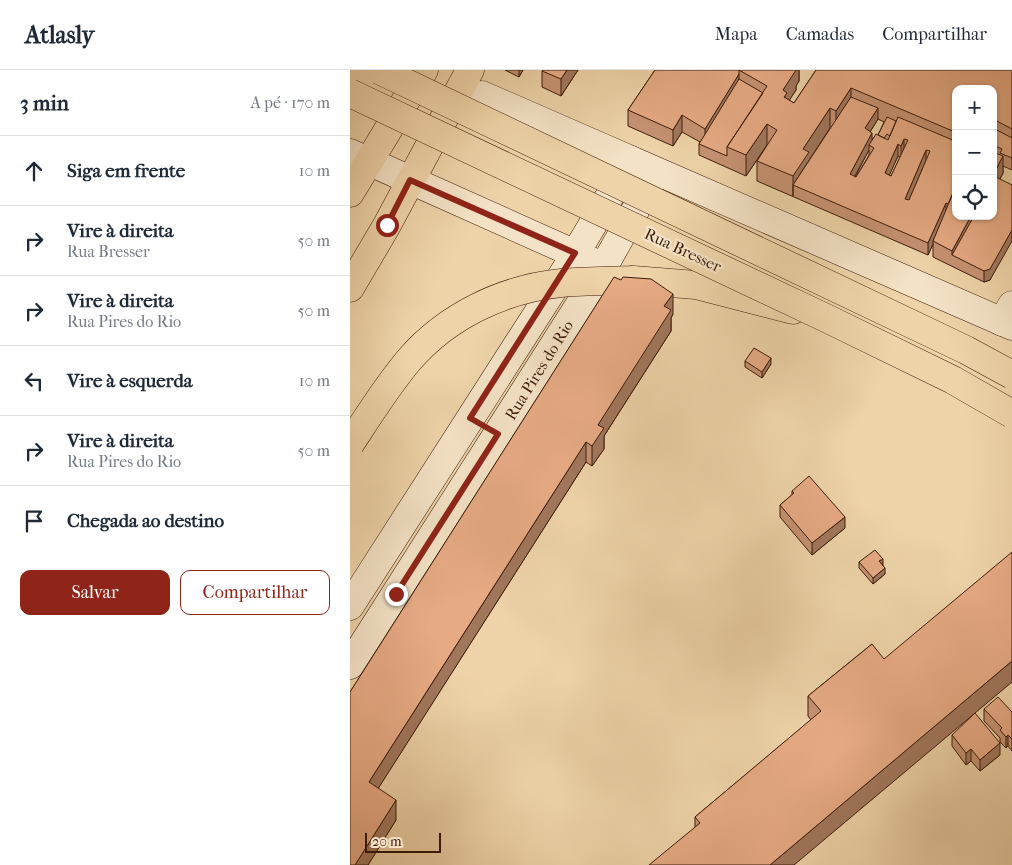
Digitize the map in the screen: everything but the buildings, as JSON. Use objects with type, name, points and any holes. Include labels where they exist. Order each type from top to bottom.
[{"type":"main road","name":"Rua Bresser","points":[[379,70],[966,350],[1012,375]]},
{"type":"main road","points":[[350,193],[360,157],[424,70]]},
{"type":"main road","points":[[350,288],[387,225],[470,70]]},
{"type":"main road","name":"Rua Bresser","points":[[350,93],[828,319],[953,380],[1012,414]]},
{"type":"main road","points":[[350,444],[378,401],[410,359],[444,327],[479,305],[522,290],[560,283],[633,280],[696,285],[828,319]]},
{"type":"street","points":[[482,95],[658,172],[1009,318]]},
{"type":"street","points":[[360,157],[575,253],[603,268]]},
{"type":"street","name":"Rua Pires do Rio","points":[[350,606],[575,253],[631,160]]},
{"type":"street","name":"Rua Pires do Rio","points":[[350,665],[603,268],[658,172]]},
{"type":"street","points":[[470,418],[498,434]]},
{"type":"street","points":[[370,575],[396,594]]},
{"type":"route","points":[[387,225],[410,180],[575,253],[470,418],[498,434],[396,594]]}]
